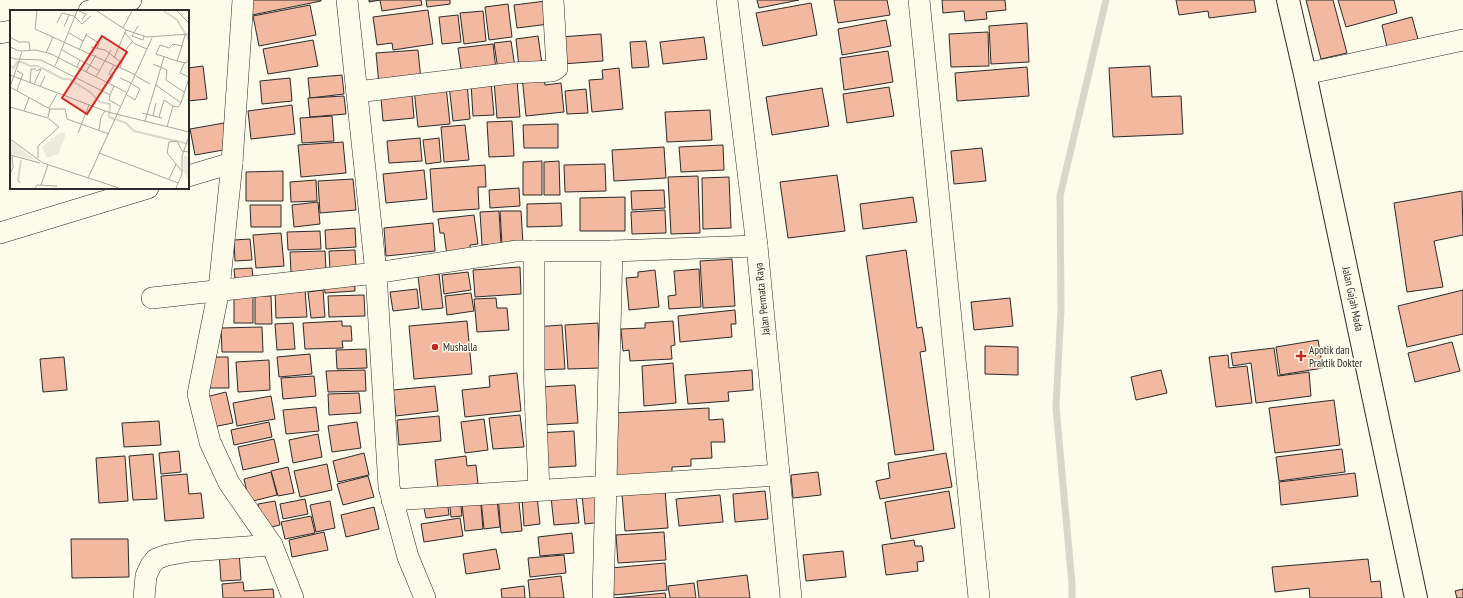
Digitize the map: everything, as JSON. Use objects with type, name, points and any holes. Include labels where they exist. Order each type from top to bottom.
[{"type":"main road","name":"Jalan Gajah Mada","points":[[1288,0],[1416,598]]},
{"type":"street","points":[[93,10],[131,0]]},
{"type":"street","points":[[243,0],[232,163],[219,290],[198,394],[210,442],[228,483],[272,544],[293,598]]},
{"type":"street","points":[[347,0],[376,273],[389,487],[408,557],[425,598]]},
{"type":"street","points":[[357,92],[512,73],[552,71],[557,68],[553,0]]},
{"type":"street","name":"Jalan Permata Raya","points":[[727,0],[757,246],[791,598]]},
{"type":"street","points":[[919,0],[979,598]]},
{"type":"street","points":[[0,33],[10,31]]},
{"type":"street","points":[[1305,74],[1463,40]]},
{"type":"street","points":[[189,176],[232,163]]},
{"type":"street","points":[[0,233],[145,189]]},
{"type":"street","points":[[152,298],[376,273],[516,251],[612,251],[757,246]]},
{"type":"street","points":[[534,251],[534,370],[539,490]]},
{"type":"street","points":[[603,598],[612,251]]},
{"type":"street","points":[[392,500],[779,475]]},
{"type":"street","points":[[144,598],[146,576],[151,565],[156,559],[167,555],[190,551],[272,544]]},
{"type":"building","points":[[249,0],[321,0],[321,1],[252,15]]},
{"type":"building","points":[[369,0],[380,0],[369,2]]},
{"type":"building","points":[[380,0],[421,0],[422,5],[382,11]]},
{"type":"building","points":[[426,0],[450,0],[450,4],[427,7]]},
{"type":"building","points":[[757,0],[799,0],[759,8]]},
{"type":"building","points":[[834,0],[887,0],[890,15],[838,23]]},
{"type":"building","points":[[942,0],[1005,0],[1006,10],[986,12],[987,19],[965,21],[964,11],[943,13]]},
{"type":"building","points":[[1176,0],[1254,0],[1256,12],[1209,18],[1208,11],[1179,15]]},
{"type":"building","points":[[1306,0],[1333,0],[1347,53],[1321,59]]},
{"type":"building","points":[[1338,0],[1394,0],[1397,13],[1346,27]]},
{"type":"building","points":[[546,1],[549,24],[517,28],[514,5]]},
{"type":"building","points":[[811,3],[817,35],[763,46],[756,13]]},
{"type":"building","points":[[508,4],[512,37],[489,40],[485,7]]},
{"type":"building","points":[[310,5],[316,35],[259,46],[253,16]]},
{"type":"building","points":[[428,10],[433,44],[393,50],[392,43],[377,45],[373,17]]},
{"type":"building","points":[[483,11],[486,41],[464,44],[460,13]]},
{"type":"building","points":[[458,15],[461,42],[442,44],[439,17]]},
{"type":"building","points":[[1412,17],[1418,39],[1387,47],[1382,25]]},
{"type":"building","points":[[886,20],[891,46],[842,55],[838,29]]},
{"type":"building","points":[[1027,23],[1029,62],[991,64],[989,26]]},
{"type":"building","points":[[988,32],[989,66],[951,67],[949,34]]},
{"type":"building","points":[[601,34],[603,61],[562,64],[560,37]]},
{"type":"building","points":[[538,36],[542,64],[519,67],[516,39]]},
{"type":"building","points":[[704,37],[707,59],[663,64],[660,42]]},
{"type":"building","points":[[313,40],[318,66],[268,74],[263,49]]},
{"type":"building","points":[[511,41],[515,67],[498,70],[494,43]]},
{"type":"building","points":[[646,41],[649,67],[632,68],[630,42]]},
{"type":"building","points":[[493,44],[496,70],[462,75],[458,48]]},
{"type":"building","points":[[418,50],[421,80],[379,84],[376,53]]},
{"type":"building","points":[[888,51],[893,82],[844,90],[840,58]]},
{"type":"building","points":[[203,66],[207,99],[189,101],[189,68]]},
{"type":"building","points":[[1150,66],[1152,97],[1181,96],[1183,134],[1113,137],[1109,68]]},
{"type":"building","points":[[1027,67],[1029,96],[957,101],[955,73]]},
{"type":"building","points":[[619,68],[623,109],[592,112],[589,80],[603,79],[602,70]]},
{"type":"building","points":[[544,73],[545,85],[561,83],[564,112],[526,116],[522,76]]},
{"type":"building","points":[[342,75],[344,94],[310,98],[308,78]]},
{"type":"building","points":[[290,78],[292,101],[262,104],[260,81]]},
{"type":"building","points":[[517,80],[520,117],[497,118],[494,81]]},
{"type":"building","points":[[491,82],[494,115],[473,116],[471,83]]},
{"type":"building","points":[[467,83],[470,119],[453,121],[449,85]]},
{"type":"building","points":[[446,86],[450,124],[418,127],[414,89]]},
{"type":"building","points":[[889,87],[894,116],[847,123],[843,94]]},
{"type":"building","points":[[822,88],[829,126],[772,135],[766,97]]},
{"type":"building","points":[[586,89],[588,113],[567,114],[565,91]]},
{"type":"building","points":[[412,95],[414,118],[383,121],[381,98]]},
{"type":"building","points":[[344,96],[346,114],[310,117],[308,98]]},
{"type":"building","points":[[292,105],[295,134],[251,139],[248,111]]},
{"type":"building","points":[[710,110],[712,140],[667,142],[665,112]]},
{"type":"building","points":[[332,116],[334,141],[302,143],[300,118]]},
{"type":"building","points":[[512,121],[514,156],[489,157],[487,122]]},
{"type":"building","points":[[224,123],[229,149],[195,155],[190,129]]},
{"type":"building","points":[[558,124],[558,148],[524,148],[523,125]]},
{"type":"building","points":[[465,125],[469,160],[444,162],[441,127]]},
{"type":"building","points":[[420,138],[422,161],[389,163],[387,141]]},
{"type":"building","points":[[439,138],[441,162],[426,164],[423,140]]},
{"type":"building","points":[[343,142],[346,173],[301,177],[298,145]]},
{"type":"building","points":[[723,145],[724,170],[681,172],[679,147]]},
{"type":"building","points":[[664,147],[666,178],[614,181],[612,150]]},
{"type":"building","points":[[982,148],[986,181],[954,184],[951,151]]},
{"type":"building","points":[[542,161],[542,195],[523,195],[523,162]]},
{"type":"building","points":[[559,161],[560,195],[544,195],[544,162]]},
{"type":"building","points":[[605,164],[606,191],[565,192],[564,165]]},
{"type":"building","points":[[485,165],[486,187],[478,187],[479,209],[433,212],[430,169]]},
{"type":"building","points":[[424,170],[427,199],[386,203],[383,174]]},
{"type":"building","points":[[283,171],[283,201],[246,201],[246,172]]},
{"type":"building","points":[[837,175],[845,231],[788,238],[780,182]]},
{"type":"building","points":[[698,176],[700,233],[671,234],[668,177]]},
{"type":"building","points":[[729,177],[731,228],[703,229],[702,178]]},
{"type":"building","points":[[353,179],[356,210],[320,213],[318,181]]},
{"type":"building","points":[[316,180],[317,201],[291,202],[290,182]]},
{"type":"building","points":[[519,188],[520,206],[490,208],[489,190]]},
{"type":"building","points":[[664,190],[665,208],[632,210],[631,191]]},
{"type":"building","points":[[1462,191],[1463,235],[1434,241],[1443,287],[1407,292],[1394,203]]},
{"type":"building","points":[[625,197],[625,231],[580,231],[580,198]]},
{"type":"building","points":[[913,197],[917,222],[863,229],[860,204]]},
{"type":"building","points":[[318,202],[320,224],[294,227],[292,205]]},
{"type":"building","points":[[561,203],[562,226],[527,227],[527,204]]},
{"type":"building","points":[[250,205],[281,205],[281,227],[251,227]]},
{"type":"building","points":[[665,210],[666,233],[632,234],[631,212]]},
{"type":"building","points":[[499,211],[501,244],[482,245],[480,212]]},
{"type":"building","points":[[500,211],[521,211],[523,244],[502,245]]},
{"type":"building","points":[[474,215],[478,244],[470,245],[471,253],[447,256],[444,233],[440,233],[438,219]]},
{"type":"building","points":[[433,223],[435,251],[386,256],[384,228]]},
{"type":"building","points":[[355,228],[356,247],[326,249],[325,230]]},
{"type":"building","points":[[320,231],[321,249],[288,250],[287,232]]},
{"type":"building","points":[[281,233],[284,266],[256,268],[253,235]]},
{"type":"building","points":[[250,239],[252,260],[235,261],[234,240]]},
{"type":"building","points":[[355,250],[356,268],[330,270],[329,251]]},
{"type":"building","points":[[906,250],[917,328],[922,327],[926,351],[920,352],[934,450],[895,455],[866,256]]},
{"type":"building","points":[[325,251],[326,270],[291,272],[290,252]]},
{"type":"building","points":[[732,259],[735,306],[703,308],[700,261]]},
{"type":"building","points":[[520,267],[521,294],[475,297],[473,270]]},
{"type":"building","points":[[252,268],[253,278],[235,279],[234,269]]},
{"type":"building","points":[[699,269],[701,307],[669,309],[668,296],[676,295],[674,271]]},
{"type":"building","points":[[655,270],[659,307],[629,310],[626,278],[638,277],[638,272]]},
{"type":"building","points":[[354,271],[355,291],[325,293],[323,273]]},
{"type":"building","points":[[468,272],[471,290],[444,294],[442,275]]},
{"type":"building","points":[[439,274],[443,308],[422,310],[418,276]]},
{"type":"building","points":[[305,289],[307,317],[276,318],[275,290]]},
{"type":"building","points":[[417,289],[419,308],[393,311],[390,292]]},
{"type":"building","points":[[323,290],[325,317],[311,318],[308,292]]},
{"type":"building","points":[[1463,290],[1463,334],[1407,347],[1398,306]]},
{"type":"building","points":[[471,293],[474,311],[447,315],[445,296]]},
{"type":"building","points":[[234,294],[253,295],[253,323],[234,323]]},
{"type":"building","points":[[364,295],[365,316],[329,317],[328,296]]},
{"type":"building","points":[[255,296],[271,296],[272,324],[255,324]]},
{"type":"building","points":[[496,298],[497,308],[507,308],[509,330],[477,332],[474,299]]},
{"type":"building","points":[[1010,298],[1013,326],[974,330],[971,302]]},
{"type":"building","points":[[735,310],[736,324],[731,324],[732,337],[680,342],[678,316]]},
{"type":"building","points":[[342,321],[342,326],[351,326],[352,341],[342,341],[343,348],[305,349],[303,323]]},
{"type":"building","points":[[467,321],[472,374],[414,379],[409,326]]},
{"type":"building","points":[[673,321],[675,345],[671,346],[672,359],[630,361],[629,350],[623,351],[621,329],[645,328],[645,323]]},
{"type":"building","points":[[293,323],[295,349],[277,350],[275,324]]},
{"type":"building","points":[[598,323],[600,368],[568,369],[565,325]]},
{"type":"building","points":[[562,325],[565,369],[537,370],[535,327]]},
{"type":"building","points":[[262,327],[263,352],[222,352],[221,328]]},
{"type":"building","points":[[1318,340],[1323,368],[1280,375],[1276,347]]},
{"type":"building","points":[[1452,342],[1460,371],[1415,382],[1408,353]]},
{"type":"building","points":[[985,346],[1018,347],[1018,375],[985,374]]},
{"type":"building","points":[[1274,348],[1278,376],[1309,372],[1311,396],[1256,403],[1251,363],[1233,366],[1231,353]]},
{"type":"building","points":[[366,349],[367,368],[337,369],[336,350]]},
{"type":"building","points":[[310,354],[312,374],[279,377],[277,357]]},
{"type":"building","points":[[1228,355],[1229,368],[1247,366],[1252,403],[1216,407],[1209,357]]},
{"type":"building","points":[[64,357],[67,390],[43,392],[40,359]]},
{"type":"building","points":[[209,357],[228,357],[229,388],[209,388]]},
{"type":"building","points":[[269,360],[270,390],[238,392],[236,362]]},
{"type":"building","points":[[673,363],[676,403],[644,406],[642,366]]},
{"type":"building","points":[[365,370],[366,391],[328,392],[326,371]]},
{"type":"building","points":[[752,370],[753,390],[728,392],[729,401],[688,404],[685,375]]},
{"type":"building","points":[[1161,370],[1167,393],[1136,400],[1131,377]]},
{"type":"building","points":[[517,373],[521,411],[465,417],[462,390],[490,387],[489,376]]},
{"type":"building","points":[[314,376],[316,396],[283,399],[281,378]]},
{"type":"building","points":[[575,385],[578,423],[540,425],[538,387]]},
{"type":"building","points":[[435,386],[438,411],[396,416],[393,390]]},
{"type":"building","points":[[226,392],[233,423],[213,427],[206,397]]},
{"type":"building","points":[[359,393],[361,413],[329,415],[328,394]]},
{"type":"building","points":[[271,396],[275,419],[237,426],[233,403]]},
{"type":"building","points":[[1334,400],[1340,445],[1275,453],[1269,408]]},
{"type":"building","points":[[316,407],[319,431],[286,434],[283,410]]},
{"type":"building","points":[[709,408],[709,420],[723,419],[725,442],[711,442],[712,458],[691,459],[691,466],[672,467],[672,477],[617,480],[613,413]]},
{"type":"building","points":[[520,415],[524,447],[493,449],[489,418]]},
{"type":"building","points":[[439,416],[441,441],[399,445],[397,420]]},
{"type":"building","points":[[484,419],[488,450],[465,453],[461,422]]},
{"type":"building","points":[[159,421],[161,445],[124,447],[122,423]]},
{"type":"building","points":[[269,422],[272,437],[234,445],[231,430]]},
{"type":"building","points":[[357,422],[361,448],[332,452],[328,426]]},
{"type":"building","points":[[574,431],[576,466],[540,468],[538,433]]},
{"type":"building","points":[[318,434],[322,457],[293,463],[289,440]]},
{"type":"building","points":[[274,439],[279,462],[243,470],[238,447]]},
{"type":"building","points":[[1342,449],[1345,472],[1279,481],[1276,457]]},
{"type":"building","points":[[179,451],[181,472],[161,474],[159,453]]},
{"type":"building","points":[[364,453],[369,475],[338,482],[333,461]]},
{"type":"building","points":[[946,453],[952,487],[880,499],[876,481],[890,478],[888,463]]},
{"type":"building","points":[[153,454],[157,499],[133,500],[129,456]]},
{"type":"building","points":[[125,456],[128,501],[99,503],[96,458]]},
{"type":"building","points":[[466,456],[467,466],[476,465],[478,484],[438,489],[435,460]]},
{"type":"building","points":[[327,464],[332,490],[300,497],[294,471]]},
{"type":"building","points":[[288,467],[294,493],[278,496],[271,471]]},
{"type":"building","points":[[271,472],[277,495],[249,502],[244,479]]},
{"type":"building","points":[[818,472],[821,495],[793,498],[791,475]]},
{"type":"building","points":[[1355,473],[1358,496],[1281,505],[1279,482]]},
{"type":"building","points":[[187,474],[189,494],[201,493],[204,518],[165,521],[161,476]]},
{"type":"building","points":[[368,476],[374,497],[343,505],[337,484]]},
{"type":"building","points":[[665,491],[668,528],[625,531],[622,494]]},
{"type":"building","points":[[765,491],[768,519],[735,522],[733,494]]},
{"type":"building","points":[[949,491],[955,528],[891,539],[885,502]]},
{"type":"building","points":[[480,493],[483,529],[465,531],[461,495]]},
{"type":"building","points":[[518,493],[522,531],[501,533],[498,495]]},
{"type":"building","points":[[598,493],[601,522],[585,524],[582,495]]},
{"type":"building","points":[[576,495],[579,523],[554,525],[551,497]]},
{"type":"building","points":[[720,495],[723,522],[679,526],[676,499]]},
{"type":"building","points":[[537,496],[540,524],[524,526],[522,497]]},
{"type":"building","points":[[460,497],[462,516],[451,517],[449,498]]},
{"type":"building","points":[[305,499],[308,514],[283,519],[280,504]]},
{"type":"building","points":[[447,499],[449,515],[426,518],[423,503]]},
{"type":"building","points":[[497,499],[500,527],[484,529],[481,500]]},
{"type":"building","points":[[275,501],[280,525],[263,529],[258,504]]},
{"type":"building","points":[[330,501],[335,528],[316,532],[310,505]]},
{"type":"building","points":[[374,507],[379,529],[346,537],[341,515]]},
{"type":"building","points":[[311,516],[315,533],[285,539],[281,522]]},
{"type":"building","points":[[460,518],[463,536],[424,542],[421,524]]},
{"type":"building","points":[[324,532],[328,550],[292,557],[289,540]]},
{"type":"building","points":[[664,532],[666,560],[618,563],[616,535]]},
{"type":"building","points":[[572,533],[574,553],[540,556],[538,537]]},
{"type":"building","points":[[71,539],[128,539],[129,577],[72,578]]},
{"type":"building","points":[[914,540],[915,546],[922,546],[924,561],[917,562],[918,571],[886,575],[882,545]]},
{"type":"building","points":[[496,549],[500,569],[466,574],[463,554]]},
{"type":"building","points":[[239,551],[241,580],[221,581],[219,552]]},
{"type":"building","points":[[843,551],[846,577],[806,581],[803,555]]},
{"type":"building","points":[[564,555],[566,573],[530,577],[528,558]]},
{"type":"building","points":[[1368,559],[1371,582],[1380,581],[1382,598],[1310,598],[1309,588],[1275,592],[1272,567]]},
{"type":"building","points":[[665,563],[667,590],[614,595],[611,568]]},
{"type":"building","points":[[747,575],[750,598],[699,598],[697,581]]},
{"type":"building","points":[[561,576],[564,598],[530,598],[528,580]]},
{"type":"building","points":[[243,582],[244,591],[273,589],[274,598],[223,598],[222,584]]},
{"type":"building","points":[[694,583],[696,598],[670,598],[668,586]]},
{"type":"building","points":[[524,586],[525,598],[502,598],[501,589]]},
{"type":"building","points":[[1463,589],[1463,598],[1457,598],[1455,591]]},
{"type":"building","points":[[665,593],[666,598],[614,598]]},
{"type":"waterway","points":[[1072,598],[1056,407],[1061,309],[1060,196],[1106,0]]},
{"type":"place","name":"Mushalla","points":[[435,347]]},
{"type":"place","name":"Apotik dan Praktik Dokter","points":[[1301,356]]}]
